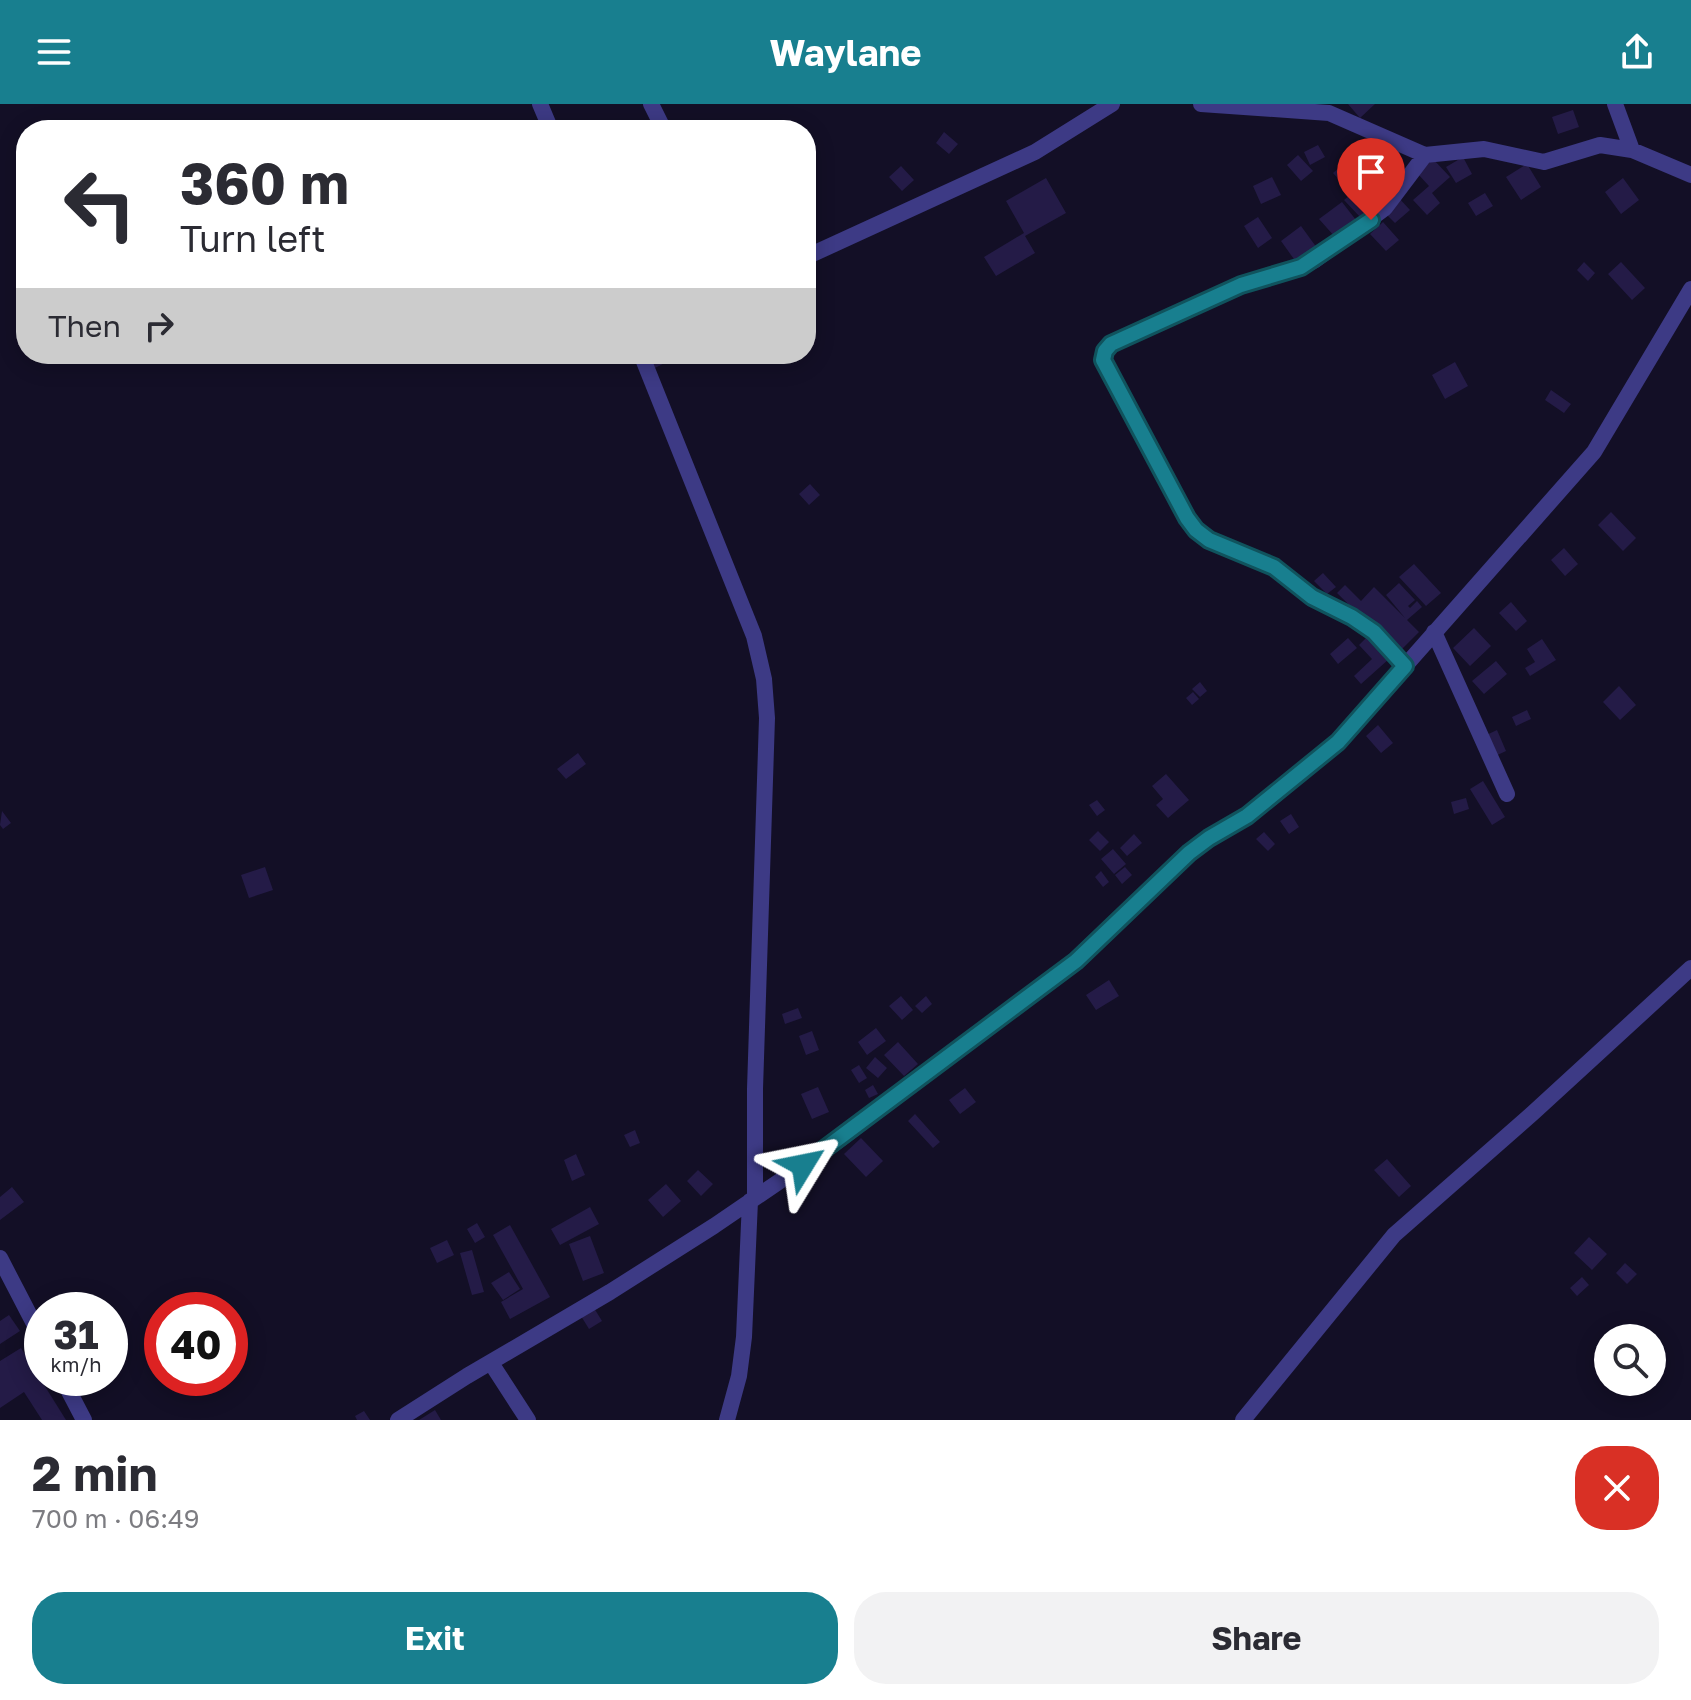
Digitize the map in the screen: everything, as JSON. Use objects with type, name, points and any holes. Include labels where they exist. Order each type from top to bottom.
[{"type":"street","points":[[816,252],[1035,152],[1112,104]]},
{"type":"street","points":[[1201,104],[1329,113],[1425,155],[1484,149],[1544,162],[1600,145],[1632,150],[1691,175]]},
{"type":"street","points":[[1615,104],[1632,150]]},
{"type":"street","points":[[1405,666],[1374,632],[1352,617],[1312,597],[1274,567],[1209,540],[1196,530],[1103,360],[1111,344],[1241,285],[1315,260],[1385,208],[1425,155]]},
{"type":"street","points":[[398,1420],[610,1292],[827,1149],[1076,961],[1189,853],[1264,803],[1338,742],[1594,452],[1691,289]]},
{"type":"street","points":[[645,364],[754,636],[764,679],[767,718],[752,1199],[744,1337],[739,1376],[727,1420]]},
{"type":"street","points":[[1434,632],[1507,794]]},
{"type":"street","points":[[1243,1420],[1394,1235],[1691,968]]},
{"type":"street","points":[[0,1258],[24,1304]]},
{"type":"street","points":[[491,1363],[528,1420]]},
{"type":"street","points":[[71,1396],[84,1420]]},
{"type":"building","points":[[1348,104],[1375,104],[1360,118]]},
{"type":"building","points":[[1573,110],[1579,127],[1558,134],[1552,117]]},
{"type":"building","points":[[944,132],[958,144],[949,154],[936,143]]},
{"type":"building","points":[[1369,144],[1375,150],[1363,164],[1356,158]]},
{"type":"building","points":[[1318,145],[1325,157],[1310,165],[1304,152]]},
{"type":"building","points":[[1298,155],[1313,171],[1301,181],[1287,165]]},
{"type":"building","points":[[1463,157],[1472,174],[1456,183],[1446,167]]},
{"type":"building","points":[[1433,159],[1450,177],[1432,193],[1440,203],[1427,215],[1413,200],[1429,186],[1417,173]]},
{"type":"building","points":[[1347,161],[1357,173],[1344,185],[1333,173]]},
{"type":"building","points":[[1527,164],[1541,187],[1521,200],[1506,177]]},
{"type":"building","points":[[901,166],[914,180],[902,191],[889,177]]},
{"type":"building","points":[[1389,168],[1398,179],[1383,192],[1374,180]]},
{"type":"building","points":[[1272,177],[1281,195],[1261,204],[1253,186]]},
{"type":"building","points":[[1046,178],[1066,213],[1025,236],[1035,253],[996,276],[984,257],[1024,233],[1006,201]]},
{"type":"building","points":[[1623,178],[1639,200],[1621,214],[1605,192]]},
{"type":"building","points":[[1367,182],[1375,191],[1365,200],[1372,208],[1361,218],[1344,200],[1356,190],[1363,198],[1357,190]]},
{"type":"building","points":[[1485,193],[1493,206],[1476,216],[1468,203]]},
{"type":"building","points":[[1398,197],[1410,210],[1395,223],[1383,211]]},
{"type":"building","points":[[1342,202],[1356,220],[1335,237],[1319,219]]},
{"type":"building","points":[[1258,217],[1272,238],[1258,248],[1244,226]]},
{"type":"building","points":[[1383,222],[1399,240],[1386,251],[1370,234]]},
{"type":"building","points":[[1301,226],[1317,248],[1296,262],[1281,241]]},
{"type":"building","points":[[1584,262],[1595,273],[1588,281],[1577,270]]},
{"type":"building","points":[[1621,262],[1645,288],[1632,300],[1608,274]]},
{"type":"building","points":[[1455,362],[1468,386],[1445,399],[1432,375]]},
{"type":"building","points":[[1551,390],[1571,404],[1564,413],[1545,400]]},
{"type":"building","points":[[810,484],[820,495],[809,505],[799,494]]},
{"type":"building","points":[[1611,512],[1636,538],[1623,551],[1598,525]]},
{"type":"building","points":[[1564,548],[1578,564],[1565,576],[1551,560]]},
{"type":"building","points":[[1414,564],[1441,593],[1426,606],[1399,577]]},
{"type":"building","points":[[1323,573],[1336,587],[1327,594],[1314,581]]},
{"type":"building","points":[[1399,583],[1415,600],[1408,606],[1410,608],[1417,601],[1422,607],[1407,620],[1419,632],[1398,653],[1337,593],[1345,585],[1361,601],[1374,587],[1405,618],[1386,595]]},
{"type":"building","points":[[1511,602],[1527,621],[1516,631],[1499,613]]},
{"type":"building","points":[[1474,628],[1491,646],[1470,666],[1453,648]]},
{"type":"building","points":[[1368,636],[1389,659],[1361,684],[1354,676],[1372,659],[1359,645]]},
{"type":"building","points":[[1348,638],[1357,648],[1338,664],[1330,654]]},
{"type":"building","points":[[1542,639],[1556,660],[1530,676],[1525,668],[1535,662],[1527,649]]},
{"type":"building","points":[[1496,661],[1507,674],[1484,694],[1472,681]]},
{"type":"building","points":[[1200,682],[1207,691],[1200,697],[1192,689]]},
{"type":"building","points":[[1619,686],[1636,705],[1620,720],[1603,702]]},
{"type":"building","points":[[1193,692],[1199,699],[1192,705],[1186,698]]},
{"type":"building","points":[[1527,710],[1531,719],[1516,726],[1512,717]]},
{"type":"building","points":[[1378,725],[1393,743],[1381,753],[1366,736]]},
{"type":"building","points":[[1497,730],[1506,751],[1489,759],[1480,738]]},
{"type":"building","points":[[578,753],[586,764],[566,779],[557,769]]},
{"type":"building","points":[[1166,774],[1189,800],[1168,818],[1156,805],[1163,799],[1152,786]]},
{"type":"building","points":[[1483,781],[1505,817],[1492,825],[1470,789]]},
{"type":"building","points":[[1466,798],[1469,809],[1454,814],[1451,802]]},
{"type":"building","points":[[1097,800],[1105,810],[1097,816],[1089,805]]},
{"type":"building","points":[[2,811],[11,823],[3,829],[0,825]]},
{"type":"building","points":[[1291,814],[1299,827],[1289,834],[1280,821]]},
{"type":"building","points":[[1098,831],[1109,842],[1100,851],[1089,840]]},
{"type":"building","points":[[1264,832],[1275,844],[1268,851],[1256,839]]},
{"type":"building","points":[[1134,834],[1142,843],[1127,856],[1120,848]]},
{"type":"building","points":[[1113,849],[1126,864],[1114,874],[1101,859]]},
{"type":"building","points":[[265,867],[273,890],[249,898],[241,875]]},
{"type":"building","points":[[1125,867],[1132,875],[1122,884],[1115,875]]},
{"type":"building","points":[[1101,871],[1109,882],[1103,887],[1095,877]]},
{"type":"building","points":[[1109,980],[1119,996],[1096,1010],[1086,995]]},
{"type":"building","points":[[901,996],[913,1010],[902,1020],[889,1006]]},
{"type":"building","points":[[926,996],[932,1004],[922,1013],[915,1006]]},
{"type":"building","points":[[798,1008],[802,1018],[785,1024],[782,1014]]},
{"type":"building","points":[[876,1028],[886,1041],[867,1055],[858,1042]]},
{"type":"building","points":[[812,1031],[819,1050],[806,1055],[799,1036]]},
{"type":"building","points":[[898,1042],[918,1064],[904,1076],[884,1055]]},
{"type":"building","points":[[875,1057],[887,1068],[878,1078],[866,1068]]},
{"type":"building","points":[[859,1065],[867,1078],[859,1083],[851,1070]]},
{"type":"building","points":[[873,1085],[878,1094],[869,1098],[865,1090]]},
{"type":"building","points":[[818,1087],[829,1112],[812,1119],[801,1094]]},
{"type":"building","points":[[965,1088],[976,1102],[960,1114],[949,1100]]},
{"type":"building","points":[[915,1114],[940,1142],[933,1148],[908,1121]]},
{"type":"building","points":[[635,1130],[640,1143],[630,1147],[624,1135]]},
{"type":"building","points":[[861,1138],[883,1161],[866,1177],[844,1154]]},
{"type":"building","points":[[576,1154],[585,1175],[572,1181],[564,1160]]},
{"type":"building","points":[[1387,1159],[1411,1186],[1399,1197],[1374,1170]]},
{"type":"building","points":[[698,1170],[713,1184],[701,1196],[687,1181]]},
{"type":"building","points":[[666,1184],[681,1201],[663,1217],[648,1200]]},
{"type":"building","points":[[12,1187],[24,1202],[0,1220],[0,1197]]},
{"type":"building","points":[[590,1207],[599,1224],[560,1245],[551,1229]]},
{"type":"building","points":[[477,1223],[485,1237],[475,1243],[467,1229]]},
{"type":"building","points":[[510,1225],[550,1297],[510,1319],[501,1302],[523,1289],[493,1235]]},
{"type":"building","points":[[590,1236],[604,1273],[583,1281],[569,1244]]},
{"type":"building","points":[[1589,1237],[1607,1254],[1592,1270],[1574,1253]]},
{"type":"building","points":[[447,1240],[454,1255],[437,1263],[430,1248]]},
{"type":"building","points":[[472,1250],[484,1292],[472,1295],[460,1253]]},
{"type":"building","points":[[1625,1263],[1637,1274],[1627,1284],[1616,1273]]},
{"type":"building","points":[[509,1272],[520,1289],[503,1300],[491,1283]]},
{"type":"building","points":[[1582,1277],[1589,1285],[1577,1296],[1570,1288]]},
{"type":"building","points":[[594,1308],[602,1321],[589,1329],[581,1316]]},
{"type":"building","points":[[9,1315],[20,1331],[0,1344],[0,1321]]},
{"type":"building","points":[[21,1348],[24,1353],[24,1392],[0,1408],[0,1361]]},
{"type":"building","points":[[27,1396],[51,1396],[66,1420],[42,1420]]},
{"type":"building","points":[[435,1410],[441,1420],[419,1420]]},
{"type":"building","points":[[364,1411],[370,1420],[357,1420],[355,1416]]},
{"type":"route","points":[[803,1165],[1076,961],[1189,853],[1273,797],[1338,742],[1405,666],[1374,632],[1312,597],[1283,572],[1209,540],[1196,530],[1103,360],[1111,344],[1241,285],[1301,267],[1371,220]]}]
